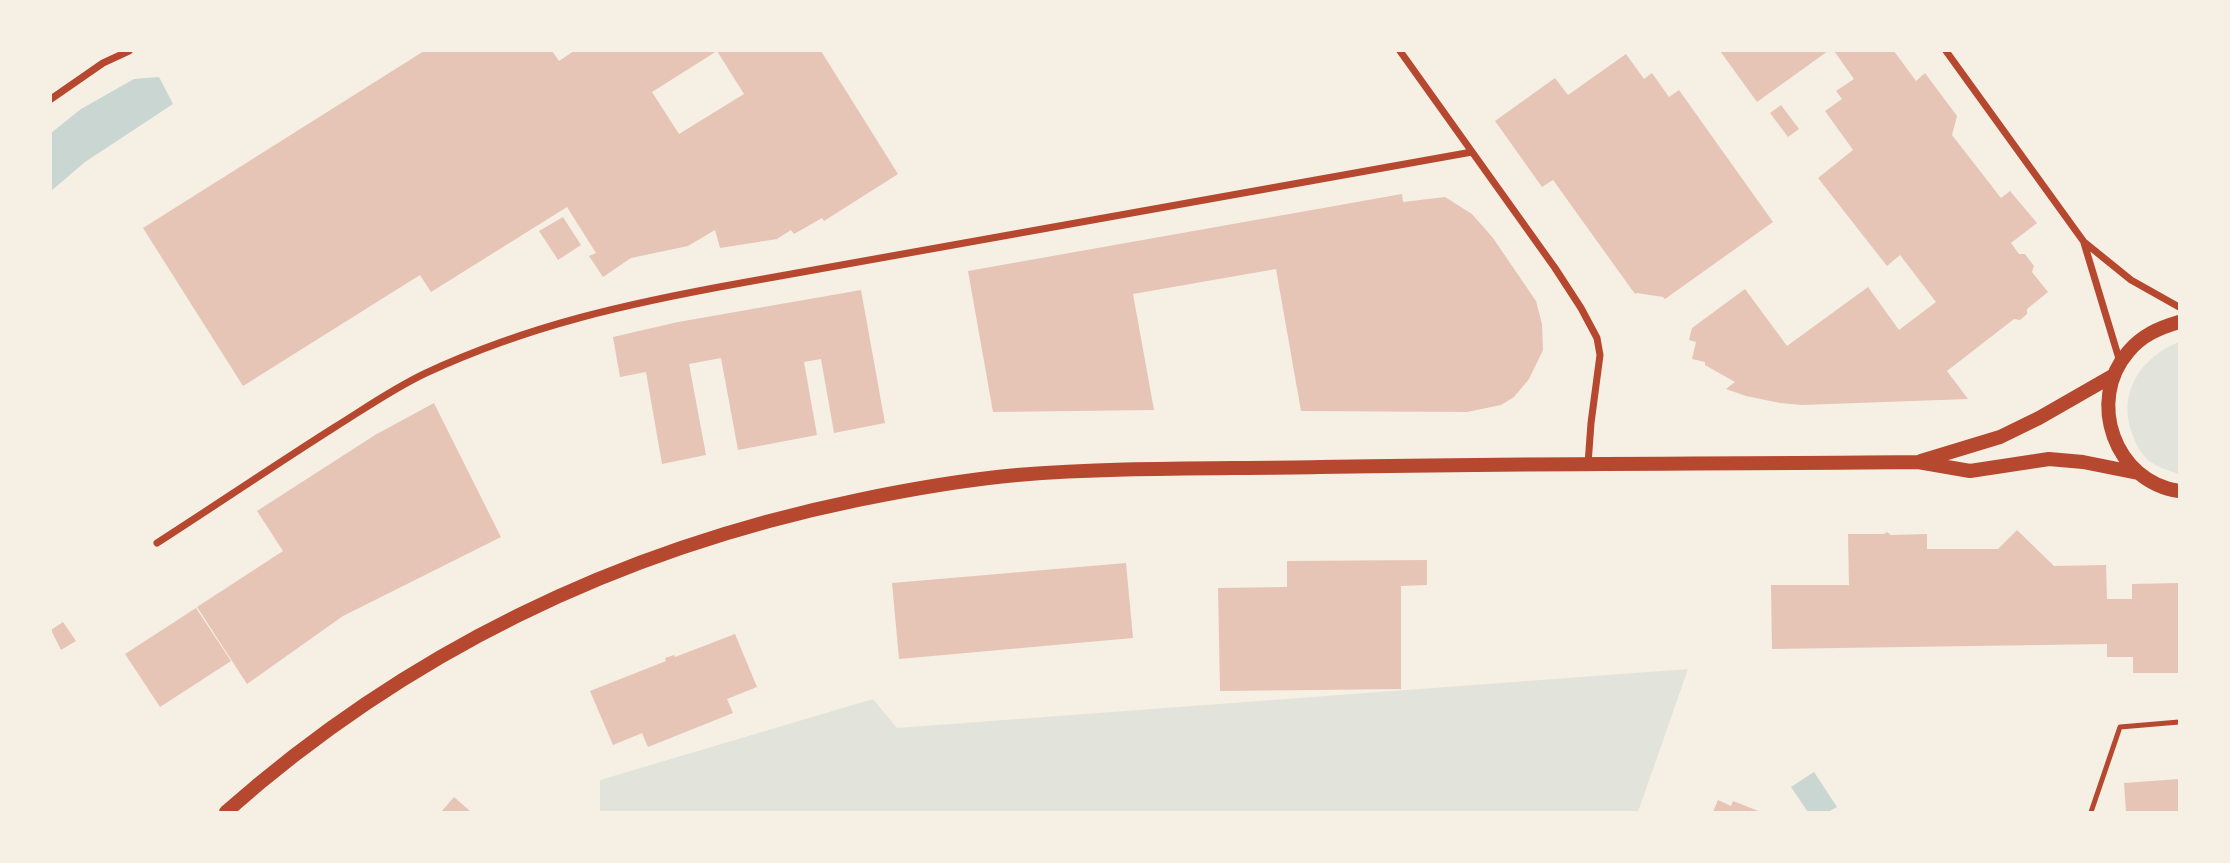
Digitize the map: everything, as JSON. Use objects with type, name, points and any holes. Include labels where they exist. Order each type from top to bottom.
[{"type":"main road","points":[[1917,462],[2000,437],[2039,418],[2117,369],[2142,338],[2179,322]]},
{"type":"main road","points":[[2117,369],[2108,401],[2114,441],[2138,473],[2156,484],[2179,491]]},
{"type":"main road","points":[[226,812],[360,707],[435,659],[493,627],[622,568],[672,549],[804,511],[908,489],[1018,475],[1089,471],[1588,464],[1917,462],[1970,471],[2049,459],[2083,462],[2138,473]]},
{"type":"street","points":[[51,99],[103,63],[129,51]]},
{"type":"street","points":[[1400,51],[1568,288],[1597,338],[1600,355],[1588,464]]},
{"type":"street","points":[[1946,51],[2084,242],[2131,280],[2179,307]]},
{"type":"street","points":[[157,544],[298,450],[422,374],[560,321],[727,285],[1472,152]]},
{"type":"street","points":[[2084,242],[2117,369]]},
{"type":"lane","points":[[2091,812],[2120,727],[2179,722]]},
{"type":"shaded area","points":[[159,77],[173,104],[85,162],[51,191],[51,133],[81,109],[134,79]]},
{"type":"shaded area","points":[[2179,342],[2179,474],[2152,463],[2141,452],[2132,433],[2128,404],[2130,391],[2143,367],[2165,349]]},
{"type":"shaded area","points":[[1688,669],[1638,812],[600,812],[600,780],[873,699],[897,728]]},
{"type":"shaded area","points":[[1814,772],[1837,807],[1828,812],[1808,812],[1791,787]]},
{"type":"building","points":[[424,51],[552,51],[559,61],[574,51],[717,51],[821,51],[898,174],[824,221],[822,218],[794,234],[791,230],[777,239],[720,248],[715,230],[688,246],[631,258],[603,277],[589,256],[596,253],[567,207],[431,292],[420,275],[243,386],[143,228]],"holes":[[[717,51],[744,94],[679,134],[652,92]]]},
{"type":"building","points":[[1720,51],[1828,51],[1757,102]]},
{"type":"building","points":[[1834,51],[1894,51],[1916,81],[1925,73],[1957,116],[1952,135],[2001,198],[2010,191],[2037,223],[2011,243],[2019,254],[2025,254],[2034,266],[2032,272],[2048,292],[2027,309],[2027,314],[2020,320],[2014,319],[1947,371],[1968,399],[1802,405],[1780,403],[1726,389],[1735,382],[1705,365],[1705,362],[1692,359],[1696,342],[1689,340],[1692,328],[1745,289],[1787,346],[1868,287],[1899,330],[1936,302],[1900,255],[1887,266],[1818,178],[1853,150],[1825,111],[1842,99],[1836,91],[1854,79]]},
{"type":"building","points":[[1626,54],[1644,79],[1652,73],[1669,97],[1679,90],[1773,222],[1665,299],[1635,294],[1553,180],[1542,187],[1495,121],[1555,78],[1568,95]]},
{"type":"building","points":[[1781,105],[1799,129],[1788,137],[1770,113]]},
{"type":"building","points":[[1402,194],[1403,202],[1445,197],[1472,214],[1493,238],[1536,301],[1542,324],[1543,350],[1529,379],[1514,397],[1501,405],[1467,412],[1301,411],[1276,269],[1133,294],[1154,410],[993,412],[968,271]]},
{"type":"building","points":[[563,217],[581,245],[558,260],[539,231]]},
{"type":"building","points":[[861,290],[885,423],[834,433],[821,359],[804,362],[817,435],[738,450],[721,358],[689,364],[706,455],[662,464],[646,372],[620,377],[613,337],[678,322]]},
{"type":"building","points":[[434,403],[501,537],[343,616],[247,684],[197,607],[283,551],[257,511],[375,435]]},
{"type":"building","points":[[2017,530],[2054,566],[2106,565],[2107,599],[2132,599],[2132,584],[2179,583],[2179,673],[2133,673],[2133,657],[2107,657],[2107,644],[1772,649],[1771,585],[1849,585],[1848,534],[1927,534],[1927,549],[1998,549]]},
{"type":"building","points":[[1427,560],[1427,585],[1401,586],[1401,689],[1220,691],[1218,588],[1287,587],[1287,561]]},
{"type":"building","points":[[1126,563],[1133,638],[899,659],[892,583]]},
{"type":"building","points":[[196,608],[231,661],[160,707],[125,654]]},
{"type":"building","points":[[63,622],[76,641],[61,650],[51,630]]},
{"type":"building","points":[[735,634],[757,687],[727,699],[733,713],[648,747],[642,733],[613,745],[590,691],[666,661],[665,658],[675,657]]},
{"type":"building","points":[[2179,779],[2179,812],[2126,812],[2124,783]]},
{"type":"building","points":[[454,797],[471,812],[441,812]]},
{"type":"building","points":[[1718,800],[1731,806],[1733,801],[1761,812],[1713,812]]}]
